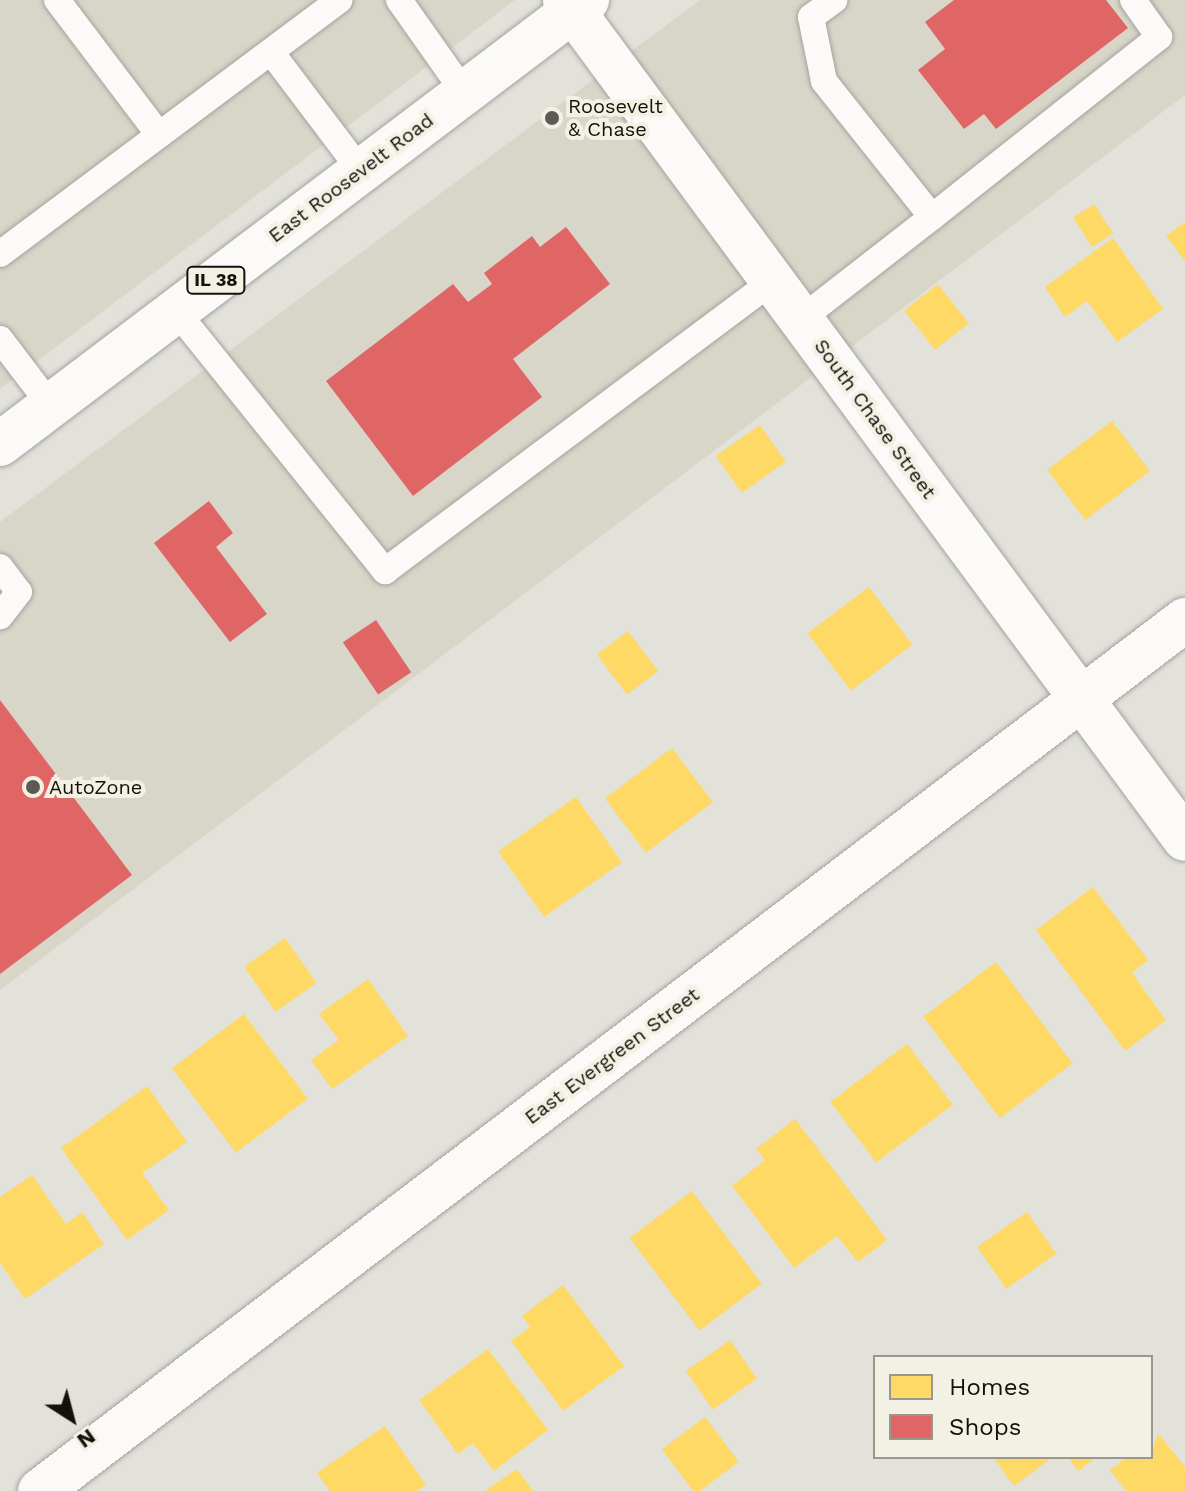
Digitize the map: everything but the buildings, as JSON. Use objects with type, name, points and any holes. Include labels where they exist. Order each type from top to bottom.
[{"type":"street","name":"East Roosevelt Road","points":[[0,444],[361,171],[575,3]]},
{"type":"street","name":"South Chase Street","points":[[575,3],[773,281],[1185,839]]},
{"type":"street","name":"East Evergreen Street","points":[[40,1491],[1185,620]]},
{"type":"lane","points":[[57,0],[159,135]]},
{"type":"lane","points":[[0,254],[340,0]]},
{"type":"lane","points":[[399,0],[464,92]]},
{"type":"lane","points":[[834,0],[811,17],[824,81],[932,217]]},
{"type":"lane","points":[[801,319],[1159,37],[1133,0]]},
{"type":"lane","points":[[271,52],[361,171]]},
{"type":"lane","points":[[176,311],[385,571],[773,281]]},
{"type":"lane","points":[[0,339],[51,406]]},
{"type":"lane","points":[[0,567],[19,592],[0,616]]},
{"type":"shaded area","points":[[0,0],[515,0],[0,389]]},
{"type":"shaded area","points":[[700,0],[1185,0],[1185,95],[0,990],[0,522]]},
{"type":"place","name":"Roosevelt & Chase","points":[[552,118]]},
{"type":"place","name":"AutoZone","points":[[33,787]]}]
